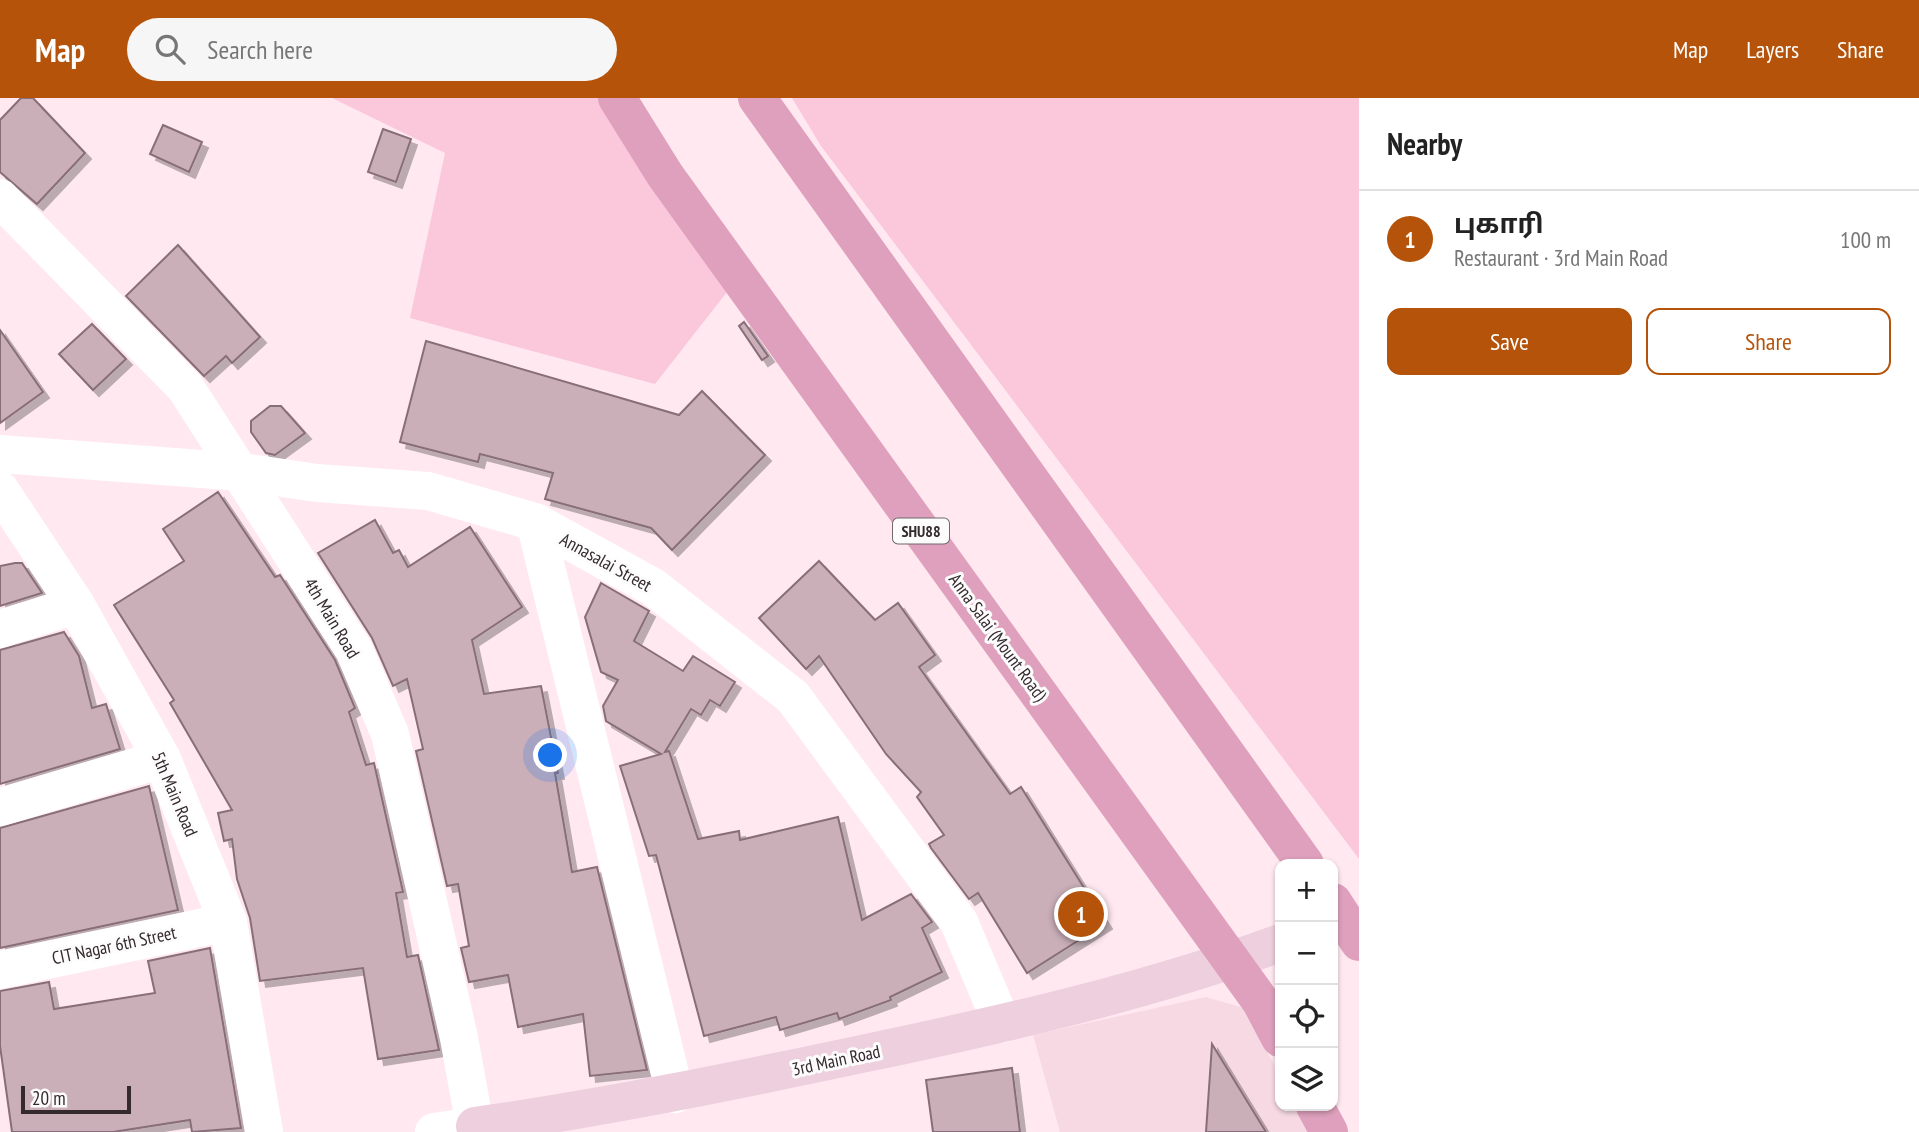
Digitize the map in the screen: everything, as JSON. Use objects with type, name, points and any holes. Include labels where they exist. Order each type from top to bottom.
[{"type":"main road","name":"Anna Salai (Mount Road)","points":[[617,98],[664,175],[1231,960],[1261,1002],[1275,1029]]},
{"type":"main road","points":[[757,98],[1302,859]]},
{"type":"main road","name":"3rd Main Road","points":[[476,1129],[675,1094],[1002,1024],[1231,960],[1275,945]]},
{"type":"main road","points":[[1318,1111],[1329,1132]]},
{"type":"street","name":"4th Main Road","points":[[0,198],[185,387],[354,650],[390,734],[459,1038],[476,1129]]},
{"type":"street","name":"Annasalai Street","points":[[0,454],[242,472],[317,483],[428,491],[536,522],[653,587],[793,697],[959,922],[1002,1024]]},
{"type":"street","name":"5th Main Road","points":[[0,490],[76,605],[162,759],[228,922],[264,1132]]},
{"type":"street","points":[[536,522],[675,1094]]},
{"type":"street","points":[[0,629],[76,605]]},
{"type":"street","points":[[0,807],[162,759]]},
{"type":"street","name":"CIT Nagar 6th Street","points":[[0,970],[228,922]]},
{"type":"street","name":"3rd Main Road","points":[[434,1132],[476,1129]]},
{"type":"shaded area","points":[[332,98],[600,98],[727,292],[655,384],[410,318],[445,153]]},
{"type":"shaded area","points":[[792,98],[1359,98],[1359,859],[821,146]]},
{"type":"shaded area","points":[[1206,997],[1244,1008],[1275,1067],[1275,1111],[1299,1111],[1311,1132],[1060,1132],[1033,1035]]},
{"type":"building","points":[[21,98],[33,98],[85,153],[37,204],[0,172],[0,120]]},
{"type":"building","points":[[163,125],[202,142],[189,172],[150,154]]},
{"type":"building","points":[[383,129],[411,139],[396,182],[368,172]]},
{"type":"building","points":[[178,245],[260,337],[232,363],[226,356],[204,376],[126,296]]},
{"type":"building","points":[[744,322],[768,356],[762,360],[739,326]]},
{"type":"building","points":[[92,324],[126,359],[93,390],[59,354]]},
{"type":"building","points":[[0,330],[43,392],[0,423]]},
{"type":"building","points":[[426,341],[679,415],[702,391],[765,455],[672,550],[651,528],[545,499],[553,473],[480,454],[478,462],[400,442]]},
{"type":"building","points":[[270,406],[281,406],[305,433],[275,455],[266,453],[251,432],[251,421]]},
{"type":"building","points":[[218,492],[275,577],[280,575],[335,660],[355,708],[349,712],[366,765],[374,763],[403,892],[396,893],[407,957],[418,955],[439,1050],[378,1059],[363,968],[260,981],[250,918],[237,879],[232,839],[224,841],[218,813],[232,810],[170,703],[174,700],[114,605],[184,561],[163,529]]},
{"type":"building","points":[[375,520],[393,553],[399,550],[408,567],[470,527],[522,607],[472,640],[484,694],[541,686],[558,773],[555,773],[572,872],[597,867],[647,1070],[590,1076],[583,1014],[518,1027],[508,975],[469,982],[461,948],[469,946],[458,884],[447,886],[416,751],[423,749],[407,679],[393,686],[372,638],[318,553]]},
{"type":"building","points":[[819,561],[875,620],[898,603],[935,655],[919,667],[1010,794],[1021,787],[1106,923],[1027,973],[978,893],[969,899],[931,848],[929,844],[944,835],[917,797],[921,792],[886,754],[819,656],[806,669],[759,618]]},
{"type":"building","points":[[22,563],[42,593],[0,606],[0,566]]},
{"type":"building","points":[[601,583],[649,611],[634,641],[683,671],[693,656],[735,682],[720,706],[710,700],[701,715],[691,709],[665,752],[669,751],[698,839],[739,831],[740,840],[838,817],[862,920],[911,894],[932,922],[922,928],[942,972],[890,997],[891,1000],[839,1019],[837,1013],[780,1030],[776,1017],[704,1036],[656,855],[649,856],[620,766],[661,754],[606,721],[603,706],[618,680],[601,672],[585,617]]},
{"type":"building","points":[[64,632],[79,656],[92,708],[106,704],[120,749],[0,784],[0,650]]},
{"type":"building","points":[[149,786],[178,910],[0,948],[0,828]]},
{"type":"building","points":[[210,948],[241,1128],[192,1132],[190,1120],[113,1132],[12,1132],[0,1046],[0,991],[49,982],[54,1009],[155,993],[148,961]]},
{"type":"building","points":[[1212,1044],[1266,1132],[1206,1132]]},
{"type":"building","points":[[1012,1068],[1020,1132],[933,1132],[926,1080]]},
{"type":"place","name":"புகாரி","points":[[1081,914]]}]
